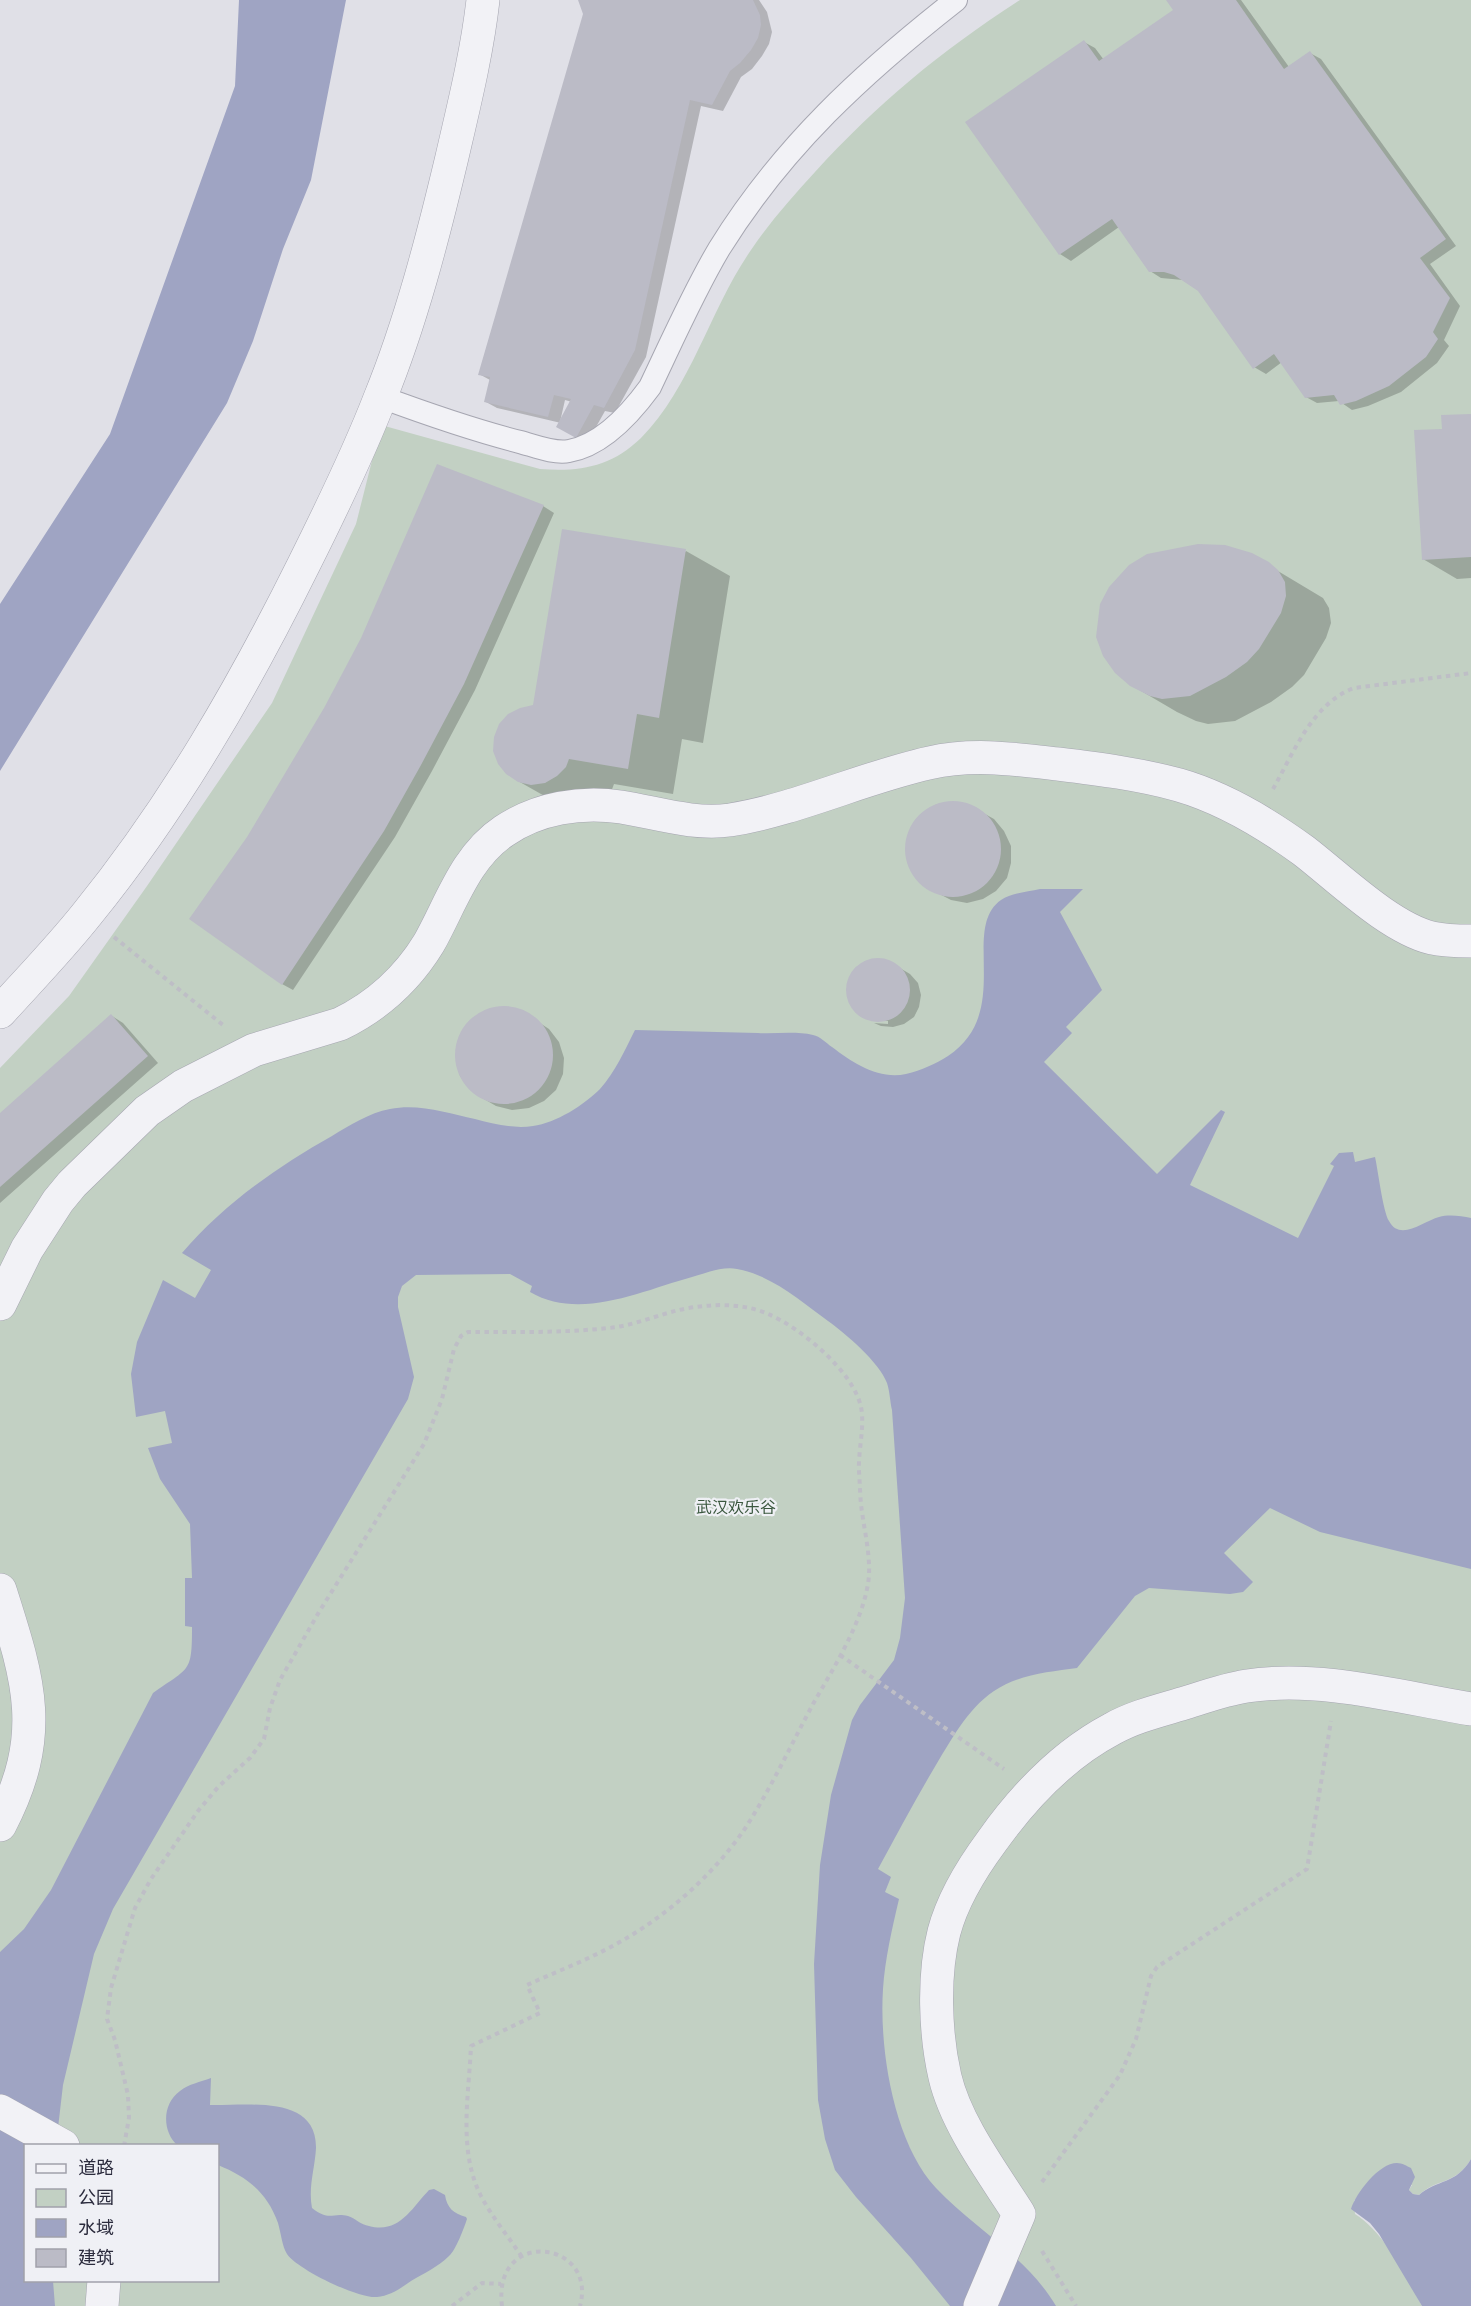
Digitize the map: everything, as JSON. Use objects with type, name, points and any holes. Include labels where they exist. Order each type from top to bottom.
[{"type":"street","points":[[0,1012],[87,915],[127,862],[180,784],[242,685],[334,503],[381,397],[412,303],[441,201],[469,83],[483,0]]},
{"type":"street","points":[[0,1304],[38,1231],[72,1184],[126,1130],[167,1096],[183,1086],[254,1050],[340,1024],[353,1018],[396,988],[428,943],[476,856],[505,830],[528,818],[551,810],[576,805],[600,805],[698,822],[729,820],[803,801],[931,762],[961,757],[990,756],[1111,770],[1151,778],[1192,790],[1256,820],[1303,850],[1400,924],[1431,938],[1471,941]]},
{"type":"street","points":[[0,1590],[25,1680],[30,1706],[30,1731],[19,1780],[0,1825]]},
{"type":"street","points":[[980,2306],[1013,2227],[955,2106],[946,2080],[941,2055],[938,2005],[940,1951],[945,1929],[963,1884],[1008,1820],[1049,1774],[1111,1729],[1162,1710],[1245,1686],[1295,1682],[1471,1709]]},
{"type":"street","points":[[0,2110],[61,2144]]},
{"type":"street","points":[[102,2306],[104,2282]]},
{"type":"lane","points":[[381,397],[446,422],[548,450],[567,452],[593,442],[636,406],[650,387],[718,250],[771,173],[803,135],[865,75],[956,0]]},
{"type":"path","points":[[1256,820],[1315,717],[1339,694],[1354,688],[1471,672]]},
{"type":"path","points":[[87,915],[254,1050]]},
{"type":"path","points":[[124,2144],[129,2118],[128,2095],[115,2040],[107,2019],[111,1988],[135,1908],[151,1879],[198,1811],[219,1786],[250,1758],[264,1739],[270,1708],[280,1680],[319,1612],[424,1444],[442,1399],[454,1349],[461,1336],[468,1332],[581,1331],[613,1328],[713,1305],[736,1306],[766,1313],[785,1322],[826,1354],[855,1390],[861,1407],[859,1467],[861,1509],[868,1559],[865,1593],[840,1655],[763,1799],[730,1849],[703,1878],[661,1915],[603,1951],[526,1985],[540,2013],[471,2046],[466,2131],[474,2178],[480,2194],[522,2257]]},
{"type":"path","points":[[840,1655],[977,1751]]},
{"type":"path","points":[[1076,2306],[1013,2227],[1120,2075],[1136,2039],[1151,1976],[1157,1967],[1307,1869],[1336,1687]]},
{"type":"path","points":[[502,2306],[500,2290],[504,2274],[514,2262],[522,2257],[544,2251],[560,2255],[573,2265],[581,2279],[583,2295],[580,2306]]},
{"type":"path","points":[[452,2306],[482,2283],[501,2284]]},
{"type":"green space","name":"武汉欢乐谷","points":[[1020,0],[1471,0],[1471,2159],[1459,2173],[1419,2195],[1409,2190],[1412,2185],[1369,2181],[1354,2201],[1355,2214],[1366,2222],[1385,2243],[1422,2306],[0,2306],[0,1068],[69,996],[272,703],[356,524],[381,425],[540,469],[568,470],[594,466],[630,448],[659,417],[674,395],[737,273],[758,240],[790,200],[862,123],[912,79],[963,39]]},
{"type":"water","points":[[239,0],[346,0],[311,180],[283,249],[253,341],[227,403],[0,771],[0,604],[110,434],[235,86]]},
{"type":"water","points":[[1040,889],[1083,889],[1060,912],[1102,990],[1066,1027],[1072,1033],[1044,1062],[1157,1174],[1221,1110],[1225,1112],[1190,1185],[1298,1238],[1334,1166],[1330,1164],[1339,1153],[1353,1152],[1355,1162],[1375,1157],[1385,1209],[1389,1221],[1399,1230],[1406,1230],[1439,1217],[1471,1218],[1471,1569],[1320,1532],[1270,1508],[1224,1553],[1253,1582],[1243,1592],[1230,1594],[1149,1588],[1135,1596],[1077,1668],[1024,1677],[1004,1685],[984,1698],[953,1737],[878,1869],[891,1877],[885,1892],[899,1899],[885,1966],[882,2013],[892,2094],[909,2146],[936,2188],[1016,2258],[1056,2306],[950,2306],[835,2170],[825,2139],[818,2100],[814,1964],[820,1865],[831,1795],[852,1720],[860,1705],[894,1660],[900,1638],[905,1598],[892,1410],[888,1386],[883,1375],[870,1358],[852,1341],[807,1305],[774,1283],[750,1272],[732,1268],[709,1272],[632,1296],[590,1304],[569,1304],[549,1300],[530,1292],[532,1286],[510,1274],[416,1275],[402,1286],[398,1297],[398,1307],[414,1377],[408,1399],[113,1909],[94,1954],[63,2085],[56,2144],[24,2144],[24,2282],[53,2282],[55,2306],[0,2306],[0,1952],[24,1929],[51,1890],[153,1693],[182,1673],[191,1653],[192,1627],[185,1626],[185,1578],[192,1578],[190,1524],[160,1479],[148,1448],[172,1443],[165,1411],[136,1417],[131,1374],[137,1342],[163,1280],[195,1298],[211,1270],[182,1253],[215,1218],[271,1174],[311,1148],[375,1113],[401,1107],[422,1108],[518,1127],[542,1124],[560,1117],[578,1107],[600,1089],[615,1068],[635,1030],[806,1034],[818,1037],[849,1059],[876,1072],[896,1075],[917,1071],[948,1056],[968,1038],[978,1017],[983,995],[985,930],[990,913],[1001,900],[1014,894]]},
{"type":"water","points":[[211,2078],[210,2105],[277,2107],[292,2111],[305,2119],[313,2131],[316,2148],[311,2185],[312,2208],[323,2215],[348,2216],[366,2225],[379,2228],[404,2218],[429,2190],[434,2189],[445,2195],[451,2209],[467,2219],[452,2253],[445,2260],[399,2289],[377,2297],[344,2288],[303,2268],[287,2254],[278,2223],[262,2194],[247,2180],[219,2166],[219,2144],[176,2144],[172,2139],[167,2125],[167,2110],[174,2096],[187,2087]]},
{"type":"water","points":[[1471,2159],[1471,2306],[1422,2306],[1379,2234],[1370,2223],[1351,2209],[1369,2180],[1390,2164],[1399,2163],[1411,2168],[1415,2177],[1409,2190],[1419,2195],[1453,2178]]},
{"type":"building","points":[[578,0],[753,0],[760,15],[761,25],[758,38],[751,50],[730,71],[712,105],[690,100],[635,350],[604,408],[594,405],[576,438],[556,427],[571,399],[554,395],[548,417],[484,402],[490,377],[478,375],[583,14]]},
{"type":"building","points":[[1166,0],[1236,0],[1284,69],[1310,51],[1446,239],[1420,258],[1450,298],[1433,332],[1438,339],[1426,357],[1389,386],[1356,401],[1340,405],[1334,395],[1305,398],[1274,354],[1253,369],[1198,291],[1174,275],[1149,272],[1112,219],[1059,255],[965,122],[1084,40],[1099,61],[1173,10]]},
{"type":"building","points":[[1471,414],[1471,557],[1422,560],[1414,430],[1442,429],[1441,415]]},
{"type":"building","points":[[437,464],[544,505],[464,684],[421,765],[384,831],[282,985],[189,919],[247,837],[324,708],[361,638]]},
{"type":"building","points":[[562,529],[686,549],[659,718],[637,714],[628,769],[569,759],[566,767],[557,776],[545,783],[531,785],[518,782],[506,774],[498,764],[493,751],[494,737],[499,724],[508,714],[533,705]]},
{"type":"building","points":[[1198,544],[1225,545],[1252,553],[1269,562],[1278,570],[1285,582],[1286,596],[1281,613],[1259,649],[1247,662],[1226,677],[1190,696],[1162,699],[1150,696],[1130,686],[1115,673],[1103,656],[1096,637],[1100,604],[1109,587],[1129,565],[1147,554]]},
{"type":"building","points":[[953,801],[971,805],[987,815],[997,831],[1001,849],[997,867],[987,883],[971,893],[953,897],[935,893],[919,883],[909,867],[905,849],[909,831],[919,815],[935,805]]},
{"type":"building","points":[[878,958],[901,967],[910,990],[901,1013],[878,1022],[855,1013],[846,990],[855,967]]},
{"type":"building","points":[[504,1006],[523,1010],[539,1020],[549,1036],[553,1055],[549,1074],[539,1090],[523,1100],[504,1104],[485,1100],[469,1090],[459,1074],[455,1055],[459,1036],[469,1020],[485,1010]]},
{"type":"building","points":[[111,1014],[148,1056],[0,1187],[0,1113]]}]
